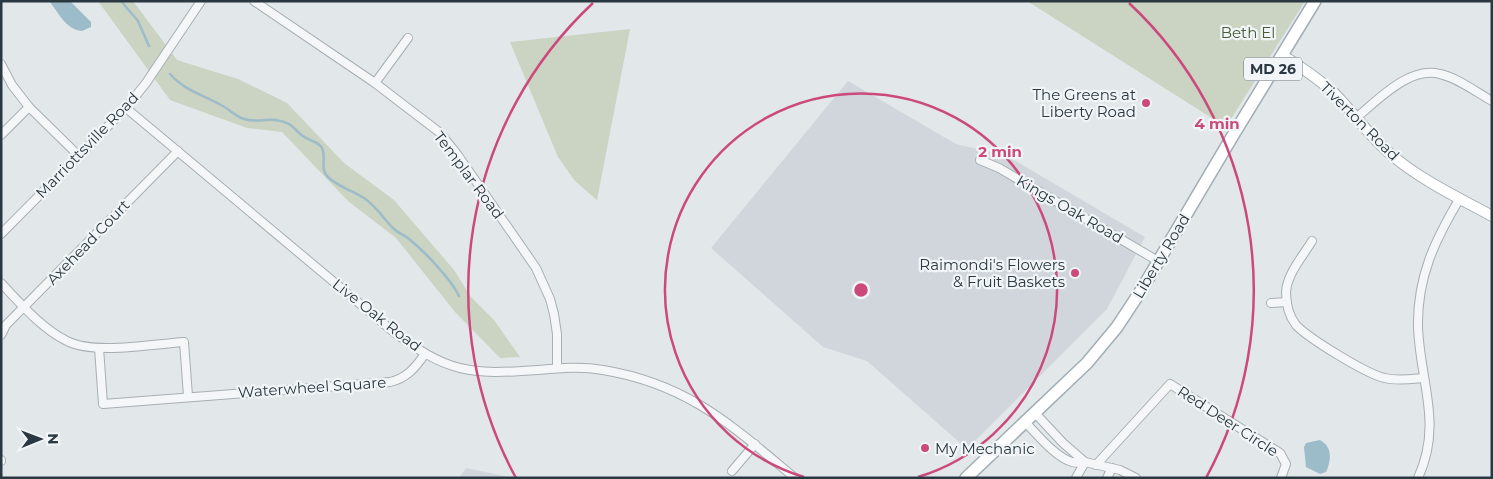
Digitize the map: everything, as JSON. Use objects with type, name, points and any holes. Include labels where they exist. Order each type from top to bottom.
[{"type":"main road","name":"Liberty Road","points":[[966,478],[1087,363],[1106,342],[1126,314],[1315,1]]},
{"type":"street","name":"Marriottsville Road","points":[[1,234],[126,108],[202,1]]},
{"type":"street","name":"Templar Road","points":[[254,1],[375,83],[439,132],[457,154],[536,268],[550,299],[554,314],[557,334],[558,368]]},
{"type":"street","points":[[375,83],[408,38]]},
{"type":"street","name":"Tiverton Road","points":[[1282,55],[1322,82],[1377,142],[1410,170],[1492,216]]},
{"type":"street","points":[[1,64],[28,107],[79,156]]},
{"type":"street","points":[[1356,118],[1404,80],[1417,74],[1438,73],[1450,77],[1492,101]]},
{"type":"street","points":[[1,135],[28,107]]},
{"type":"street","name":"Live Oak Road","points":[[126,108],[390,329],[425,354],[453,367],[476,372],[558,368],[601,369],[635,376],[666,386],[706,408],[755,444],[795,478]]},
{"type":"street","name":"Axehead Court","points":[[1,335],[6,326],[24,307],[178,151]]},
{"type":"street","name":"Kings Oak Road","points":[[980,160],[999,168],[1158,261]]},
{"type":"street","points":[[1418,478],[1426,455],[1430,435],[1429,408],[1423,378],[1418,326],[1418,308],[1422,285],[1433,247],[1460,198]]},
{"type":"street","points":[[1312,241],[1288,283],[1287,302],[1296,324],[1306,333],[1364,370],[1385,378],[1423,378]]},
{"type":"street","points":[[1,283],[47,329],[69,342],[99,348],[184,342],[188,396]]},
{"type":"street","points":[[1271,303],[1287,302]]},
{"type":"street","name":"Waterwheel Square","points":[[99,348],[103,404],[390,382],[410,373],[425,354]]},
{"type":"street","name":"Red Deer Circle","points":[[1096,464],[1170,384],[1280,453],[1286,464],[1281,478]]},
{"type":"street","points":[[1035,413],[1063,443],[1085,462]]},
{"type":"street","points":[[1025,422],[1065,459],[1074,463],[1085,462],[1112,468],[1136,478]]},
{"type":"street","points":[[732,471],[755,444]]},
{"type":"street","points":[[1076,478],[1085,462]]},
{"type":"street","points":[[1107,478],[1112,468]]},
{"type":"shaded area","points":[[848,81],[956,144],[1007,156],[1145,237],[1107,309],[967,449],[867,361],[823,347],[711,248]]},
{"type":"shaded area","points":[[466,468],[514,478],[459,478]]},
{"type":"green space","points":[[98,1],[133,1],[177,60],[238,79],[287,103],[344,163],[394,200],[454,270],[471,297],[494,320],[520,357],[500,358],[455,312],[396,238],[348,201],[282,132],[247,128],[170,100]]},
{"type":"green space","name":"Beth El","points":[[1027,1],[1305,1],[1226,127]]},
{"type":"green space","points":[[630,29],[597,200],[575,181],[558,157],[510,42]]},
{"type":"water","points":[[49,1],[70,1],[91,22],[91,27],[82,31],[71,27],[63,20]]},
{"type":"water","points":[[1320,440],[1327,446],[1330,454],[1326,472],[1320,474],[1306,467],[1304,447],[1306,443]]},
{"type":"waterway","points":[[121,1],[138,21],[149,46]]},
{"type":"waterway","points":[[170,74],[175,80],[241,118],[255,121],[283,121],[291,125],[305,138],[318,144],[322,148],[324,155],[323,167],[325,174],[372,205],[393,228],[409,239],[429,258],[444,274],[459,296]]},
{"type":"place","name":"The Greens at Liberty Road","points":[[1146,103]]},
{"type":"place","name":"Raimondi's Flowers & Fruit Baskets","points":[[1075,273]]},
{"type":"place","name":"My Mechanic","points":[[925,448]]}]
